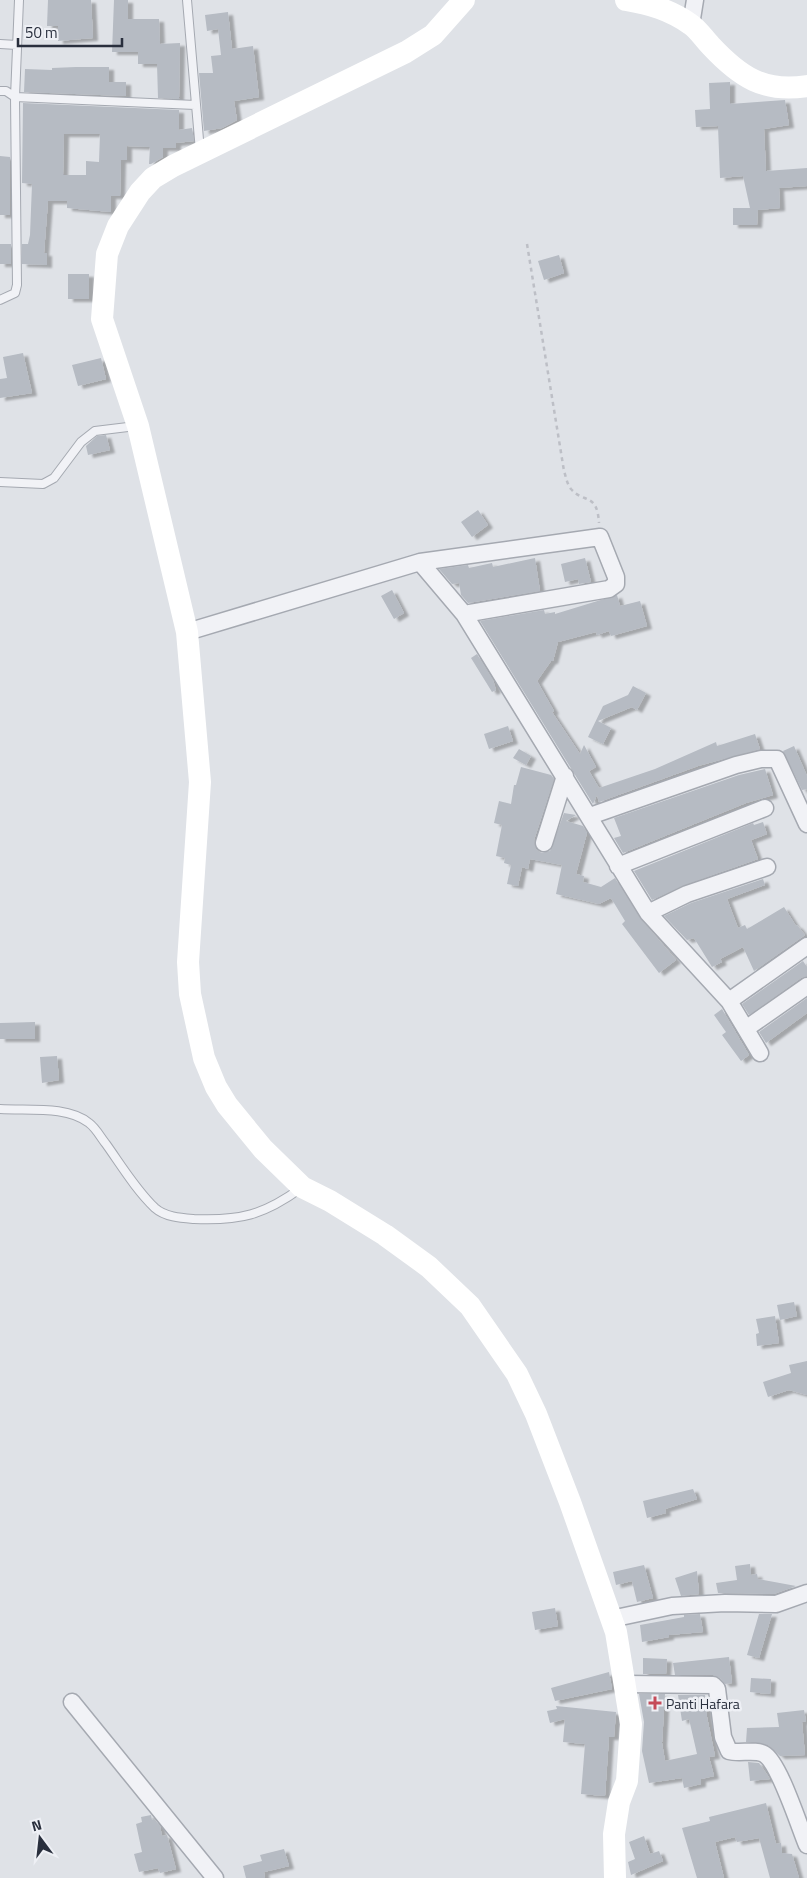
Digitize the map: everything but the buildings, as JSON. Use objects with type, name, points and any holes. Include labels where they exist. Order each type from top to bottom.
[{"type":"street","points":[[464,0],[433,35],[406,52],[153,178],[140,192],[118,226],[107,254],[102,320],[138,426],[187,632],[200,782],[188,962],[190,994],[197,1030],[210,1074],[227,1105],[263,1149],[302,1187],[330,1201],[385,1235],[429,1267],[470,1306],[517,1374],[536,1414],[616,1632],[631,1724],[627,1781],[619,1802],[614,1834],[615,1878]]},
{"type":"street","points":[[626,0],[666,9],[691,24],[723,58],[751,80],[770,88],[788,89],[807,86]]},
{"type":"street","points":[[691,24],[695,0]]},
{"type":"street","points":[[187,632],[420,562],[600,537],[616,577],[613,587],[464,614]]},
{"type":"street","points":[[420,562],[464,614],[648,913],[729,1001],[747,1028],[760,1053]]},
{"type":"street","points":[[590,816],[736,765],[770,758],[777,759],[780,764],[807,824]]},
{"type":"street","points":[[544,843],[565,776]]},
{"type":"street","points":[[618,866],[765,808]]},
{"type":"street","points":[[648,913],[687,894],[767,866]]},
{"type":"street","points":[[729,1001],[807,946]]},
{"type":"street","points":[[747,1028],[807,986]]},
{"type":"street","points":[[612,1619],[672,1606],[725,1602],[776,1604],[807,1593]]},
{"type":"street","points":[[624,1684],[714,1685],[717,1689],[723,1737],[729,1751],[763,1753],[768,1758],[778,1771],[807,1845]]},
{"type":"street","points":[[72,1702],[215,1878]]},
{"type":"lane","points":[[0,300],[15,293],[17,285],[15,97],[19,0]]},
{"type":"lane","points":[[187,0],[200,153]]},
{"type":"lane","points":[[0,44],[17,45]]},
{"type":"lane","points":[[0,91],[6,91],[15,97],[195,105]]},
{"type":"lane","points":[[0,482],[43,484],[54,478],[80,442],[95,431],[106,428],[138,426]]},
{"type":"lane","points":[[0,1109],[59,1112],[75,1115],[90,1124],[145,1196],[156,1209],[167,1215],[212,1220],[242,1218],[265,1210],[302,1187]]},
{"type":"path","points":[[526,244],[564,470],[572,490],[593,503],[598,513],[600,537]]},
{"type":"place","name":"Panti Hafara","points":[[655,1703]]}]
